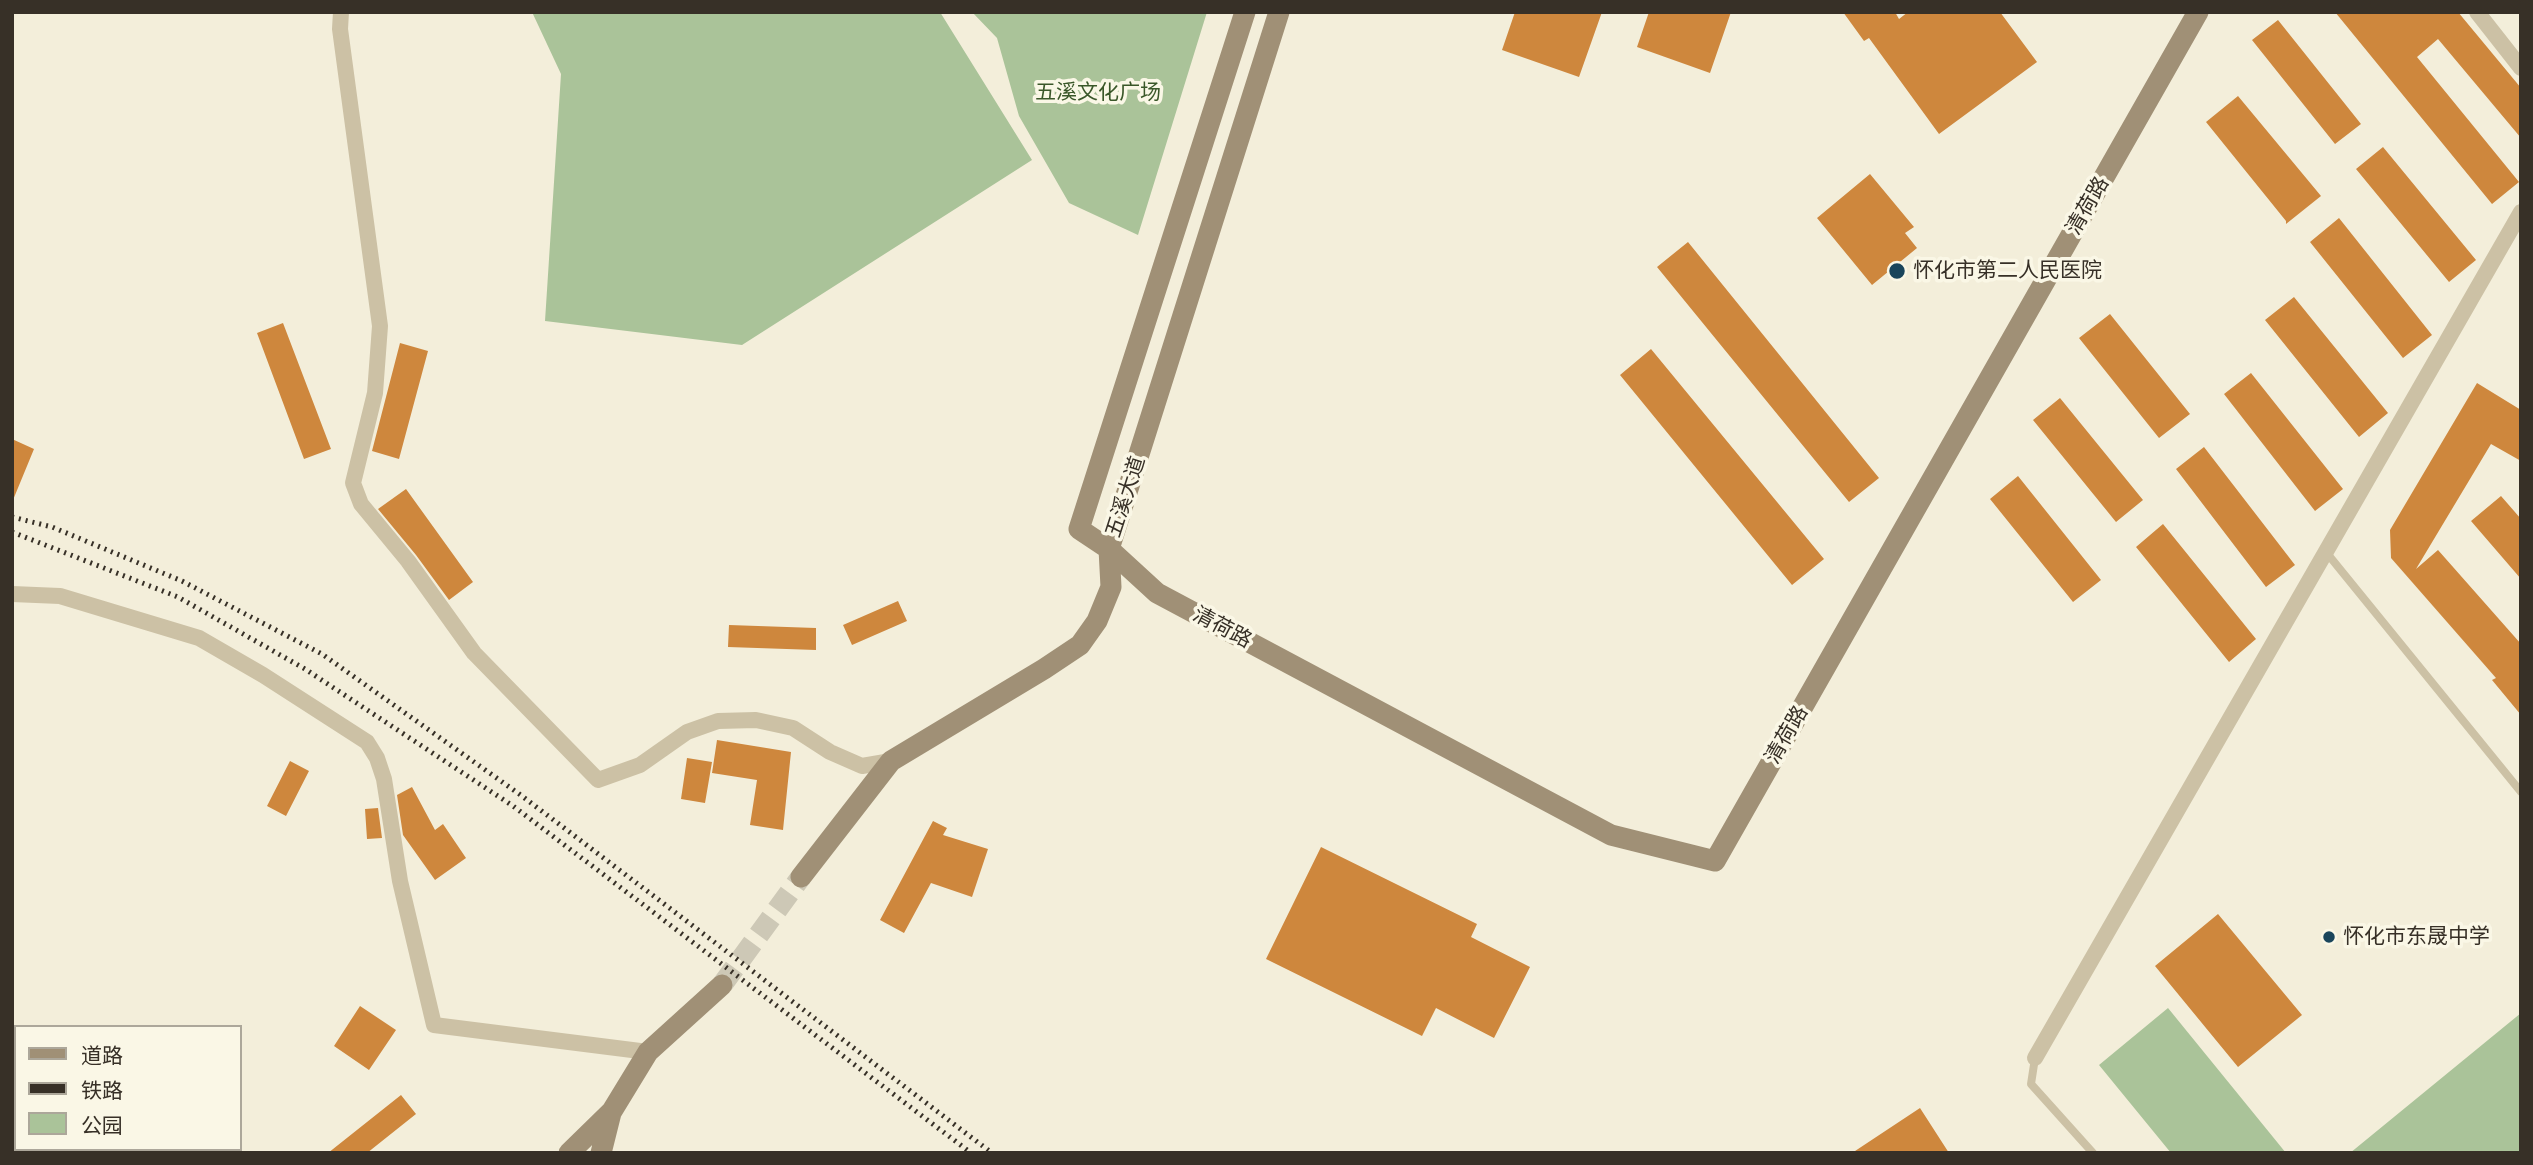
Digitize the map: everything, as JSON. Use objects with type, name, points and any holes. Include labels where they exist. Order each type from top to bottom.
[{"type":"street","points":[[341,12],[340,29],[380,326],[375,393],[353,483],[361,504],[408,561],[474,653],[598,780],[640,765],[687,732],[718,721],[756,720],[793,728],[830,752],[862,765],[891,761]]},
{"type":"street","name":"五溪大道","points":[[1245,12],[1079,530],[1109,549],[1279,12]]},
{"type":"street","name":"清荷路","points":[[1109,549],[1157,593],[1611,835],[1715,861],[2197,12]]},
{"type":"street","points":[[2477,12],[2521,68]]},
{"type":"street","points":[[2035,1058],[2521,212]]},
{"type":"street","points":[[801,877],[891,761],[1080,645],[1097,621],[1111,587],[1109,549]]},
{"type":"street","points":[[12,594],[60,596],[199,638],[263,675],[367,742],[377,758],[384,779],[400,881],[434,1025],[648,1052]]},
{"type":"street","points":[[569,1153],[612,1111],[648,1052],[722,985]]},
{"type":"street","points":[[601,1153],[612,1111]]},
{"type":"lane","points":[[2326,552],[2521,792]]},
{"type":"lane","points":[[2035,1058],[2031,1084],[2093,1153]]},
{"type":"green space","points":[[532,12],[940,12],[1032,160],[742,345],[545,321],[561,74]]},
{"type":"green space","name":"五溪文化广场","points":[[972,12],[1207,12],[1138,235],[1069,203],[1019,116],[997,38]]},
{"type":"green space","points":[[2168,1008],[2286,1153],[2171,1153],[2099,1065]]},
{"type":"green space","points":[[2521,1013],[2521,1153],[2350,1153]]},
{"type":"building","points":[[1515,12],[1602,12],[1579,77],[1502,50]]},
{"type":"building","points":[[1649,12],[1731,12],[1710,73],[1637,47]]},
{"type":"building","points":[[1843,12],[1895,12],[1899,19],[1908,12],[2000,12],[2037,62],[1939,134],[1869,38],[1864,41]]},
{"type":"building","points":[[2335,12],[2458,12],[2521,88],[2521,138],[2438,39],[2417,57],[2519,182],[2492,204]]},
{"type":"building","points":[[2278,20],[2361,124],[2335,144],[2252,40]]},
{"type":"building","points":[[2238,96],[2321,196],[2286,224],[2206,122]]},
{"type":"building","points":[[2383,147],[2476,260],[2449,282],[2356,169]]},
{"type":"building","points":[[1870,174],[1914,227],[1905,233],[1917,248],[1872,285],[1817,218]]},
{"type":"building","points":[[2339,218],[2432,335],[2403,358],[2310,242]]},
{"type":"building","points":[[1688,242],[1879,478],[1849,502],[1657,267]]},
{"type":"building","points":[[2294,297],[2388,413],[2359,437],[2265,320]]},
{"type":"building","points":[[2110,314],[2190,414],[2159,438],[2079,338]]},
{"type":"building","points":[[283,323],[331,449],[304,459],[257,333]]},
{"type":"building","points":[[400,343],[428,351],[399,459],[372,451]]},
{"type":"building","points":[[1651,349],[1824,559],[1792,585],[1620,375]]},
{"type":"building","points":[[2251,373],[2343,489],[2315,511],[2224,394]]},
{"type":"building","points":[[2477,383],[2521,410],[2521,461],[2491,444],[2416,569],[2438,550],[2521,644],[2521,715],[2492,680],[2496,678],[2391,558],[2390,530]]},
{"type":"building","points":[[2060,398],[2143,500],[2116,522],[2033,420]]},
{"type":"building","points":[[12,439],[34,449],[13,500],[12,500]]},
{"type":"building","points":[[2204,447],[2295,565],[2266,587],[2176,469]]},
{"type":"building","points":[[2018,476],[2101,580],[2073,602],[1990,499]]},
{"type":"building","points":[[406,489],[473,582],[449,600],[378,509]]},
{"type":"building","points":[[2501,496],[2521,519],[2521,579],[2471,521]]},
{"type":"building","points":[[2163,524],[2256,639],[2229,662],[2136,547]]},
{"type":"building","points":[[898,601],[907,621],[852,645],[843,625]]},
{"type":"building","points":[[729,625],[816,628],[816,650],[728,647]]},
{"type":"building","points":[[717,740],[791,752],[783,830],[750,825],[757,780],[712,773]]},
{"type":"building","points":[[687,758],[712,762],[705,803],[681,799]]},
{"type":"building","points":[[290,761],[309,771],[286,816],[267,806]]},
{"type":"building","points":[[412,787],[435,830],[443,824],[466,858],[435,880],[403,835],[397,795]]},
{"type":"building","points":[[378,808],[382,838],[367,839],[365,809]]},
{"type":"building","points":[[933,821],[947,828],[943,835],[988,849],[972,897],[931,883],[904,933],[880,920]]},
{"type":"building","points":[[1321,847],[1477,924],[1471,937],[1530,967],[1494,1038],[1436,1008],[1422,1036],[1266,959]]},
{"type":"building","points":[[2218,914],[2302,1015],[2238,1067],[2155,966]]},
{"type":"building","points":[[360,1006],[396,1030],[369,1070],[334,1046]]},
{"type":"building","points":[[401,1095],[416,1114],[367,1153],[328,1153]]},
{"type":"building","points":[[1920,1108],[1949,1153],[1852,1153]]},
{"type":"tunnel","points":[[722,985],[801,877]]},
{"type":"railway","points":[[12,517],[52,527],[182,581],[322,654],[522,796],[992,1153]]},
{"type":"railway","points":[[12,532],[178,597],[305,669],[513,806],[971,1153]]},
{"type":"place","name":"怀化市第二人民医院","points":[[1897,271]]},
{"type":"place","name":"怀化市东晟中学","points":[[2329,937]]}]
